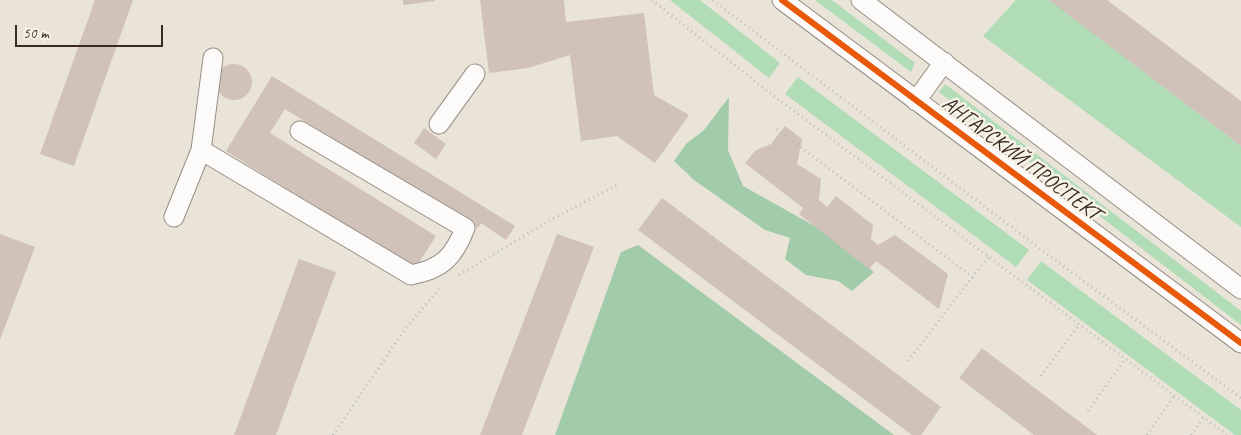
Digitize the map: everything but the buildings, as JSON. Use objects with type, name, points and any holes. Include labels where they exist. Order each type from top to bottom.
[{"type":"street","name":"АНГАРСКИЙ ПРОСПЕКТ","points":[[782,0],[1241,343]]},
{"type":"street","name":"АНГАРСКИЙ ПРОСПЕКТ","points":[[861,0],[1241,289]]},
{"type":"street","points":[[174,217],[201,150],[213,58]]},
{"type":"street","points":[[916,101],[944,62]]},
{"type":"street","points":[[439,124],[475,74]]},
{"type":"street","points":[[201,150],[411,275],[431,271],[456,250],[465,228],[300,131]]},
{"type":"path","points":[[652,0],[988,257],[1227,435]]},
{"type":"path","points":[[713,0],[1039,248],[1241,398]]},
{"type":"path","points":[[777,129],[976,280]]},
{"type":"path","points":[[451,280],[554,218],[617,185]]},
{"type":"path","points":[[908,361],[988,257]]},
{"type":"path","points":[[333,435],[404,329],[444,284]]},
{"type":"path","points":[[1041,376],[1079,325]]},
{"type":"path","points":[[1088,410],[1125,359]]},
{"type":"path","points":[[1147,435],[1174,396]]},
{"type":"path","points":[[1191,435],[1203,418]]},
{"type":"green space","points":[[670,0],[700,0],[780,63],[769,78]]},
{"type":"green space","points":[[815,0],[832,0],[915,63],[911,72]]},
{"type":"green space","points":[[1016,0],[1050,0],[1241,146],[1241,227],[983,36]]},
{"type":"green space","points":[[798,77],[1029,250],[1016,267],[785,94]]},
{"type":"green space","points":[[945,84],[1241,311],[1241,325],[939,92]]},
{"type":"green space","points":[[729,97],[728,150],[743,186],[827,233],[874,272],[852,291],[838,281],[806,275],[785,259],[790,238],[765,230],[694,180],[674,161],[686,144],[704,130]]},
{"type":"green space","points":[[638,245],[894,435],[555,435],[621,252]]},
{"type":"green space","points":[[1041,261],[1241,410],[1241,435],[1235,435],[1027,280]]},
{"type":"cycle path","points":[[782,0],[1241,343]]}]
